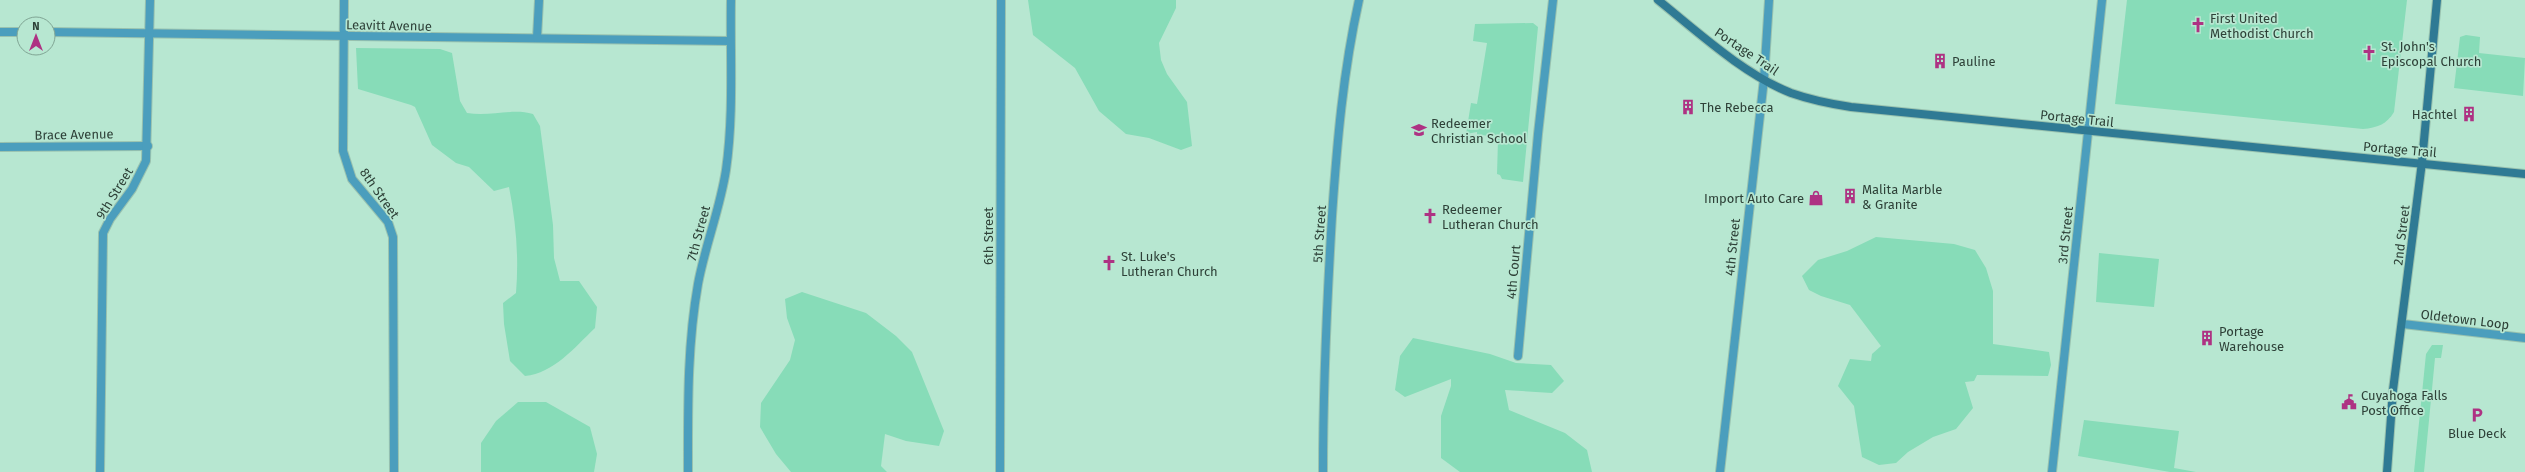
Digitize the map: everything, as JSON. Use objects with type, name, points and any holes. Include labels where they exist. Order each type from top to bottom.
[{"type":"main road","name":"Portage Trail","points":[[1658,0],[1695,31],[1764,79],[1795,94],[1851,107],[2422,162],[2525,174]]},
{"type":"main road","name":"2nd Street","points":[[2387,472],[2393,390],[2403,324],[2422,162],[2437,0]]},
{"type":"street","name":"9th Street","points":[[100,472],[103,233],[110,219],[140,176],[146,161],[148,146],[150,0]]},
{"type":"street","name":"8th Street","points":[[344,0],[343,151],[352,179],[388,222],[393,237],[394,472]]},
{"type":"street","points":[[537,38],[539,0]]},
{"type":"street","name":"7th Street","points":[[688,472],[688,383],[691,326],[698,283],[714,226],[726,169],[731,0]]},
{"type":"street","name":"6th Street","points":[[1000,472],[1001,0]]},
{"type":"street","name":"5th Street","points":[[1323,472],[1325,347],[1338,134],[1348,48],[1359,0]]},
{"type":"street","name":"4th Court","points":[[1518,356],[1538,134],[1553,0]]},
{"type":"street","name":"4th Street","points":[[1720,472],[1764,79],[1769,0]]},
{"type":"street","name":"3rd Street","points":[[2052,472],[2102,0]]},
{"type":"street","points":[[0,32],[16,32]]},
{"type":"street","name":"Leavitt Avenue","points":[[56,32],[730,41]]},
{"type":"street","name":"Brace Avenue","points":[[0,147],[148,146]]},
{"type":"street","name":"Oldetown Loop","points":[[2403,324],[2525,338]]},
{"type":"green space","points":[[1028,0],[1176,0],[1176,8],[1159,43],[1161,60],[1167,74],[1187,102],[1192,146],[1181,150],[1149,138],[1126,134],[1099,111],[1075,68],[1033,35]]},
{"type":"green space","points":[[2127,0],[2407,0],[2394,112],[2388,120],[2381,125],[2363,129],[2115,104]]},
{"type":"green space","points":[[1533,23],[1538,27],[1523,182],[1502,179],[1500,175],[1497,174],[1498,140],[1496,140],[1496,136],[1477,135],[1477,132],[1466,134],[1471,103],[1477,104],[1487,43],[1473,41],[1475,24]]},
{"type":"green space","points":[[2466,35],[2480,37],[2479,53],[2525,58],[2523,96],[2454,88],[2460,37]]},
{"type":"green space","points":[[356,48],[440,49],[452,53],[460,101],[467,113],[484,114],[525,112],[533,114],[540,126],[553,225],[554,258],[560,281],[579,281],[597,307],[595,328],[554,365],[535,374],[525,376],[510,361],[504,324],[503,303],[516,293],[517,253],[515,226],[509,187],[494,191],[469,167],[456,163],[432,145],[415,107],[358,89]]},
{"type":"green space","points":[[1876,237],[1954,244],[1975,250],[1986,268],[1993,291],[1993,344],[2049,352],[2051,365],[2048,376],[1977,375],[1974,381],[1965,382],[1973,408],[1956,429],[1933,437],[1908,452],[1896,463],[1879,465],[1862,457],[1854,406],[1838,386],[1850,359],[1871,361],[1872,354],[1881,346],[1850,305],[1821,296],[1809,290],[1802,276],[1818,260],[1847,251]]},
{"type":"green space","points":[[2099,253],[2159,259],[2154,307],[2096,302]]},
{"type":"green space","points":[[802,292],[866,313],[896,336],[912,352],[944,431],[939,446],[906,441],[885,434],[881,466],[887,472],[791,472],[776,454],[760,427],[761,403],[790,360],[795,340],[787,318],[785,299]]},
{"type":"green space","points":[[1413,338],[1490,354],[1516,363],[1551,365],[1564,381],[1552,393],[1505,390],[1509,410],[1565,433],[1587,450],[1592,472],[1460,472],[1441,458],[1441,416],[1451,386],[1451,379],[1405,397],[1395,390],[1400,356]]},
{"type":"green space","points":[[2432,345],[2443,345],[2441,358],[2435,358],[2424,472],[2414,472],[2426,354]]},
{"type":"green space","points":[[518,402],[546,402],[590,427],[597,454],[594,472],[481,472],[481,443],[496,421]]},
{"type":"green space","points":[[2084,420],[2179,431],[2174,468],[2196,472],[2170,472],[2078,456]]},
{"type":"place","name":"First United Methodist Church","points":[[2198,25]]},
{"type":"place","name":"St. John's Episcopal Church","points":[[2369,53]]},
{"type":"place","name":"Pauline","points":[[1940,61]]},
{"type":"place","name":"The Rebecca","points":[[1688,107]]},
{"type":"place","name":"Hachtel","points":[[2469,114]]},
{"type":"place","name":"Redeemer Christian School","points":[[1419,130]]},
{"type":"place","name":"Malita Marble & Granite","points":[[1850,196]]},
{"type":"place","name":"Import Auto Care","points":[[1816,198]]},
{"type":"place","name":"Redeemer Lutheran Church","points":[[1430,216]]},
{"type":"place","name":"St. Luke's Lutheran Church","points":[[1109,263]]},
{"type":"place","name":"Portage Warehouse","points":[[2207,338]]},
{"type":"place","name":"Cuyahoga Falls Post Office","points":[[2349,402]]},
{"type":"place","name":"Blue Deck","points":[[2477,415]]}]
